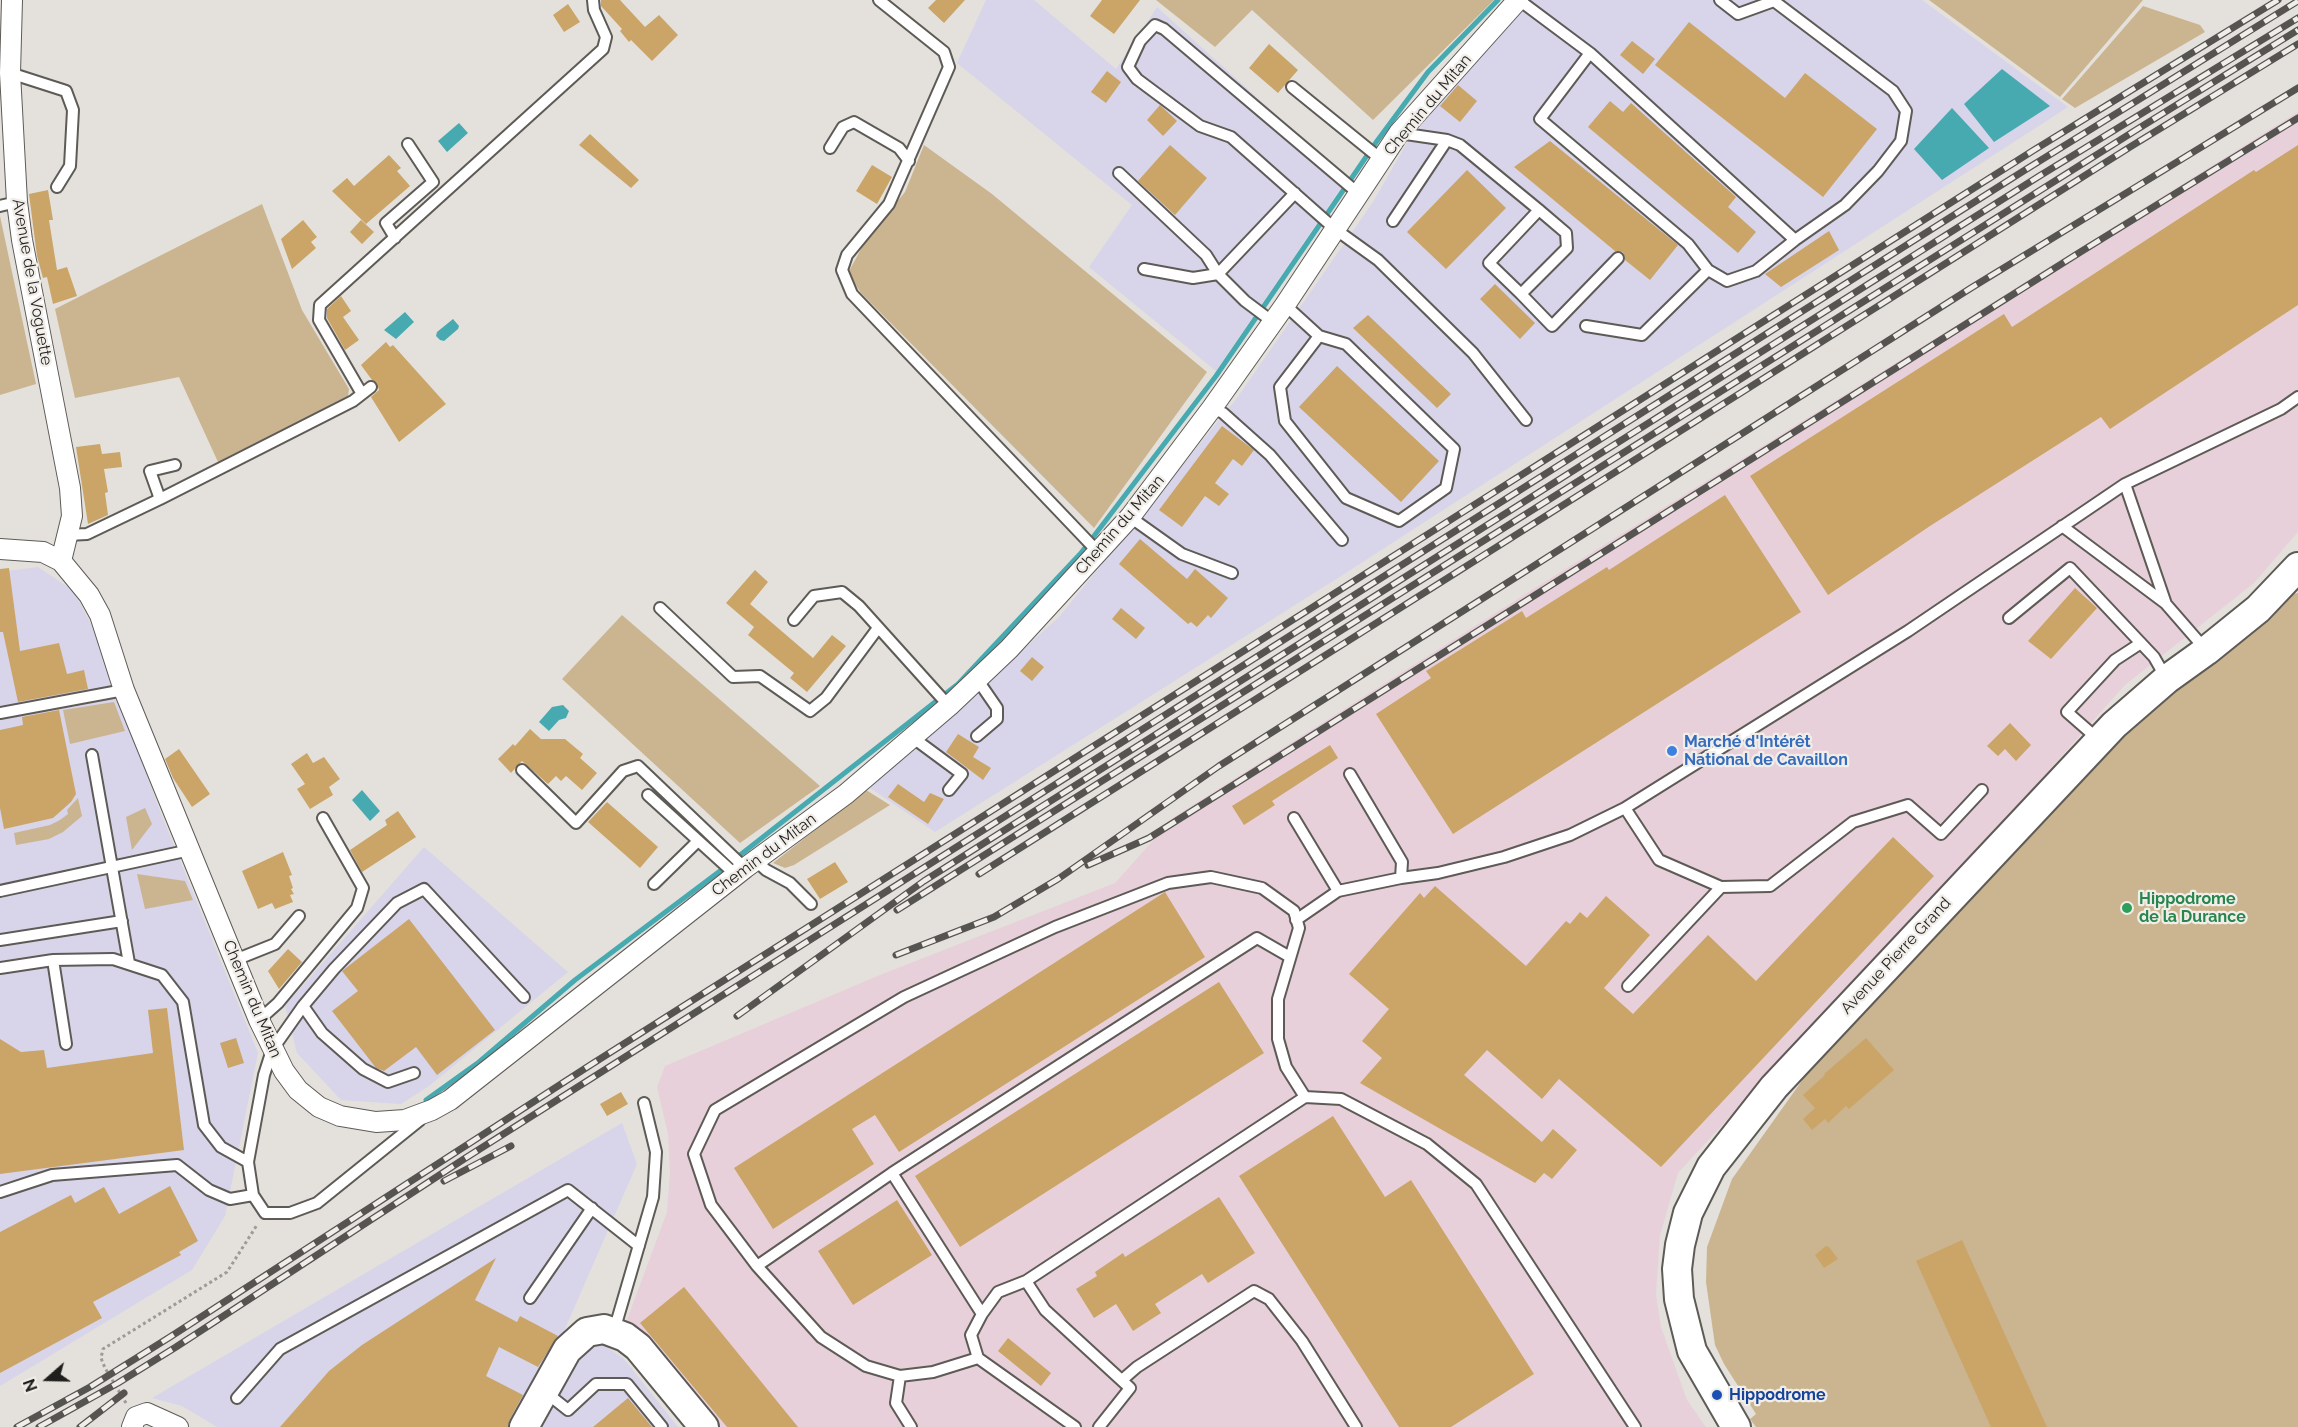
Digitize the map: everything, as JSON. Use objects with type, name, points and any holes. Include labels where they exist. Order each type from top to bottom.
[{"type":"street","name":"Avenue de la Voguette","points":[[12,0],[8,204],[22,240],[70,488],[72,516],[61,561]]},
{"type":"street","name":"Chemin du Mitan","points":[[61,561],[89,595],[100,615],[124,690],[259,1020],[272,1050],[298,1090],[319,1107],[340,1116],[376,1122],[405,1120],[432,1110],[450,1100],[746,868],[846,794],[949,706],[1009,649],[1130,518],[1285,305],[1399,134],[1519,0]]},
{"type":"street","points":[[0,549],[43,552],[61,561]]},
{"type":"street","name":"Avenue Pierre Grand","points":[[1736,1427],[1692,1351],[1679,1299],[1677,1269],[1680,1245],[1688,1213],[1711,1167],[1774,1087],[2099,740],[2167,679],[2258,609],[2298,567]]},
{"type":"street","points":[[524,1427],[567,1350],[586,1332],[604,1329],[626,1337],[638,1347],[704,1427]]},
{"type":"street","points":[[134,1422],[147,1413],[178,1427]]},
{"type":"lane","points":[[362,394],[319,320],[320,305],[603,49],[606,37],[594,9],[593,0]]},
{"type":"lane","points":[[879,0],[944,52],[949,67],[889,204],[847,255],[842,270],[852,294],[1098,552]]},
{"type":"lane","points":[[1519,0],[1590,53],[1795,240]]},
{"type":"lane","points":[[1590,53],[1540,119],[1688,244],[1708,270],[1727,281],[1756,271],[1845,205],[1878,171],[1900,141],[1906,111],[1893,91],[1774,1],[1738,14],[1720,0]]},
{"type":"lane","points":[[1359,194],[1164,29],[1155,25],[1140,41],[1128,67],[1137,79],[1200,126],[1231,137],[1335,229],[1378,260],[1473,353],[1526,420]]},
{"type":"lane","points":[[9,73],[66,91],[73,110],[70,166],[57,187]]},
{"type":"lane","points":[[1292,87],[1382,160]]},
{"type":"lane","points":[[830,148],[843,127],[854,122],[899,148],[909,161]]},
{"type":"lane","points":[[1399,134],[1447,140],[1460,145],[1566,233],[1567,248],[1521,294]]},
{"type":"lane","points":[[1393,221],[1447,140]]},
{"type":"lane","points":[[395,238],[386,223],[433,182],[408,144]]},
{"type":"lane","points":[[1119,173],[1206,255],[1218,274],[1245,301],[1273,322]]},
{"type":"lane","points":[[1144,269],[1193,278],[1218,274],[1295,193]]},
{"type":"lane","points":[[1539,210],[1489,263],[1552,326],[1618,258]]},
{"type":"lane","points":[[1586,326],[1642,335],[1708,270]]},
{"type":"lane","points":[[1285,305],[1319,336],[1346,344],[1454,449],[1446,488],[1398,520],[1346,498],[1284,421],[1280,387],[1319,336]]},
{"type":"lane","points":[[67,535],[87,534],[160,499],[353,401],[371,387]]},
{"type":"lane","points":[[1296,920],[1338,891],[1438,873],[1504,857],[1570,835],[1625,808],[1908,631],[2125,484],[2281,409],[2298,397]]},
{"type":"lane","points":[[1212,408],[1223,413],[1270,455],[1342,540]]},
{"type":"lane","points":[[160,499],[150,471],[176,465]]},
{"type":"lane","points":[[2125,484],[2166,604]]},
{"type":"lane","points":[[1130,518],[1182,554],[1232,573]]},
{"type":"lane","points":[[2062,526],[2166,604],[2206,651]]},
{"type":"lane","points":[[2008,618],[2070,568],[2154,657],[2167,679]]},
{"type":"lane","points":[[794,620],[814,596],[842,592],[859,606],[949,706]]},
{"type":"lane","points":[[660,608],[733,677],[760,676],[810,711],[826,698],[878,628]]},
{"type":"lane","points":[[2099,740],[2067,712],[2115,660],[2141,643]]},
{"type":"lane","points":[[977,679],[997,708],[997,719],[977,736]]},
{"type":"lane","points":[[0,713],[124,690]]},
{"type":"lane","points":[[912,738],[962,774],[950,790]]},
{"type":"lane","points":[[92,755],[114,867],[129,963]]},
{"type":"lane","points":[[522,770],[576,823],[623,771],[638,766],[746,868]]},
{"type":"lane","points":[[1350,774],[1402,862],[1401,878]]},
{"type":"lane","points":[[1625,808],[1659,860],[1721,887],[1770,886],[1853,822],[1908,805],[1941,834],[1982,790]]},
{"type":"lane","points":[[648,795],[698,841],[746,868],[766,870],[790,883],[811,904]]},
{"type":"lane","points":[[259,1020],[278,1002],[357,908],[363,888],[322,818]]},
{"type":"lane","points":[[1294,818],[1338,891]]},
{"type":"lane","points":[[654,884],[698,841]]},
{"type":"lane","points":[[0,891],[190,850]]},
{"type":"lane","points":[[978,1358],[933,1372],[900,1376],[866,1366],[821,1337],[757,1266],[711,1205],[694,1154],[715,1110],[904,997],[1055,927],[1168,883],[1211,877],[1262,888],[1294,911],[1299,928],[1278,999],[1278,1039],[1286,1067],[1305,1097]]},
{"type":"lane","points":[[1628,986],[1721,887]]},
{"type":"lane","points":[[432,1110],[317,1203],[290,1213],[265,1213],[253,1196],[248,1162],[264,1075],[272,1050],[303,1006],[334,969],[397,903],[424,889],[524,997]]},
{"type":"lane","points":[[235,960],[275,944],[299,916]]},
{"type":"lane","points":[[0,940],[122,921]]},
{"type":"lane","points":[[757,1266],[892,1173],[1257,938],[1290,957]]},
{"type":"lane","points":[[0,968],[53,960],[113,958],[162,975],[183,1002],[204,1125],[221,1147],[248,1162]]},
{"type":"lane","points":[[53,960],[66,1044]]},
{"type":"lane","points":[[303,1006],[322,1033],[363,1069],[388,1082],[414,1073]]},
{"type":"lane","points":[[1075,1427],[978,1358],[971,1335],[982,1314],[998,1292],[1026,1281],[1305,1097],[1341,1099],[1427,1144],[1476,1184],[1635,1427]]},
{"type":"lane","points":[[614,1332],[653,1197],[656,1152],[645,1103]]},
{"type":"lane","points":[[0,1192],[52,1175],[177,1165],[209,1190],[230,1199],[253,1196]]},
{"type":"lane","points":[[892,1173],[982,1314]]},
{"type":"lane","points":[[237,1398],[280,1349],[568,1190],[639,1246]]},
{"type":"lane","points":[[530,1298],[592,1208]]},
{"type":"lane","points":[[1026,1281],[1045,1310],[1130,1388],[1099,1427]]},
{"type":"lane","points":[[1122,1380],[1137,1367],[1254,1291],[1269,1299],[1302,1341],[1356,1427]]},
{"type":"lane","points":[[900,1376],[896,1403],[911,1427]]},
{"type":"lane","points":[[544,1391],[568,1410],[596,1384],[627,1384],[662,1427]]},
{"type":"path","points":[[134,1422],[105,1368],[101,1358],[103,1349],[228,1272],[265,1213]]},
{"type":"shaded area","points":[[986,0],[1034,0],[1116,69],[1157,7],[1347,179],[1216,371],[1089,267],[1132,205],[957,63]]},
{"type":"shaded area","points":[[1156,0],[1494,0],[1373,120],[1252,10],[1215,47]]},
{"type":"shaded area","points":[[1528,0],[1922,0],[2068,107],[1341,576],[935,832],[870,788],[1059,617],[1237,398],[1373,202],[1407,143],[1488,44]]},
{"type":"shaded area","points":[[1929,0],[2143,0],[2060,97]]},
{"type":"shaded area","points":[[2143,6],[2200,25],[2205,32],[2075,108],[2062,99]]},
{"type":"shaded area","name":"Marché d'Intérêt National de Cavaillon","points":[[2298,112],[2298,532],[2254,583],[2125,685],[2003,822],[1678,1173],[1660,1236],[1656,1294],[1661,1327],[1687,1400],[1706,1427],[715,1427],[625,1325],[667,1212],[670,1173],[668,1134],[657,1087],[665,1066],[880,975],[1115,883],[1174,817],[1535,588]]},
{"type":"shaded area","points":[[924,145],[992,194],[1207,372],[1094,528],[861,293],[848,273],[867,238],[905,192]]},
{"type":"shaded area","points":[[262,204],[302,310],[349,389],[348,396],[218,462],[179,377],[75,398],[55,309]]},
{"type":"shaded area","points":[[0,216],[36,384],[0,395]]},
{"type":"shaded area","points":[[38,567],[74,591],[99,640],[160,811],[258,1053],[225,1216],[192,1270],[0,1386],[0,572]]},
{"type":"shaded area","name":"Hippodrome de la Durance","points":[[2298,593],[2298,1427],[1756,1427],[1750,1419],[1756,1414],[1724,1364],[1715,1345],[1706,1282],[1707,1247],[1732,1179],[1838,1030],[2127,730],[2178,686],[2282,607],[2293,594]]},
{"type":"shaded area","points":[[622,615],[820,786],[740,843],[562,679]]},
{"type":"shaded area","points":[[114,702],[125,731],[70,744],[63,710]]},
{"type":"shaded area","points":[[866,790],[890,805],[794,865],[785,868],[773,863]]},
{"type":"shaded area","points":[[78,798],[82,816],[63,832],[49,839],[16,845],[14,833],[50,825],[60,820],[68,814],[67,810]]},
{"type":"shaded area","points":[[145,808],[152,824],[132,850],[126,817]]},
{"type":"shaded area","points":[[424,847],[568,972],[429,1086],[401,1104],[341,1100],[297,1053],[285,1006]]},
{"type":"shaded area","points":[[137,874],[185,881],[193,900],[145,909]]},
{"type":"shaded area","points":[[622,1123],[637,1164],[564,1331],[513,1427],[217,1427],[182,1406],[152,1398]]},
{"type":"shaded area","points":[[604,1345],[624,1359],[678,1427],[537,1427],[574,1360],[592,1348]]},
{"type":"water","points":[[2002,69],[2050,106],[1994,142],[1964,104]]},
{"type":"water","points":[[1952,108],[1989,148],[1942,180],[1914,149]]},
{"type":"water","points":[[459,123],[468,133],[447,152],[438,141]]},
{"type":"water","points":[[405,312],[414,322],[396,339],[384,330]]},
{"type":"water","points":[[453,319],[459,326],[458,329],[444,341],[440,340],[436,336],[437,332]]},
{"type":"water","points":[[563,705],[569,711],[566,718],[559,720],[549,731],[539,722],[552,707]]},
{"type":"water","points":[[362,790],[380,811],[370,821],[352,800]]},
{"type":"building","points":[[601,0],[620,0],[645,27],[659,15],[678,35],[652,61],[631,40],[629,42],[620,31],[622,29],[601,6]]},
{"type":"building","points":[[936,0],[965,0],[944,23],[928,8]]},
{"type":"building","points":[[1102,0],[1140,0],[1114,34],[1090,16]]},
{"type":"building","points":[[568,4],[580,22],[564,32],[553,15]]},
{"type":"building","points":[[1689,22],[1785,98],[1805,73],[1877,129],[1823,197],[1655,65]]},
{"type":"building","points":[[1632,41],[1655,59],[1643,74],[1620,55]]},
{"type":"building","points":[[1269,44],[1298,70],[1278,93],[1249,68]]},
{"type":"building","points":[[1107,71],[1121,82],[1106,103],[1091,92]]},
{"type":"building","points":[[1458,85],[1477,101],[1460,122],[1440,106]]},
{"type":"building","points":[[1610,101],[1623,112],[1631,103],[1736,197],[1728,207],[1756,232],[1738,253],[1588,127]]},
{"type":"building","points":[[1160,105],[1177,121],[1163,136],[1147,120]]},
{"type":"building","points":[[590,134],[639,180],[631,188],[579,145]]},
{"type":"building","points":[[1550,141],[1678,245],[1650,280],[1625,260],[1623,252],[1615,251],[1514,167]]},
{"type":"building","points":[[1170,145],[1207,178],[1175,215],[1138,181]]},
{"type":"building","points":[[2298,145],[2298,305],[2110,429],[2101,417],[1930,526],[1828,595],[1750,476],[2004,314],[2012,327],[2254,170],[2256,172]]},
{"type":"building","points":[[389,155],[401,168],[397,171],[410,186],[366,224],[332,191],[347,178],[354,186]]},
{"type":"building","points":[[872,165],[892,177],[877,204],[856,191]]},
{"type":"building","points":[[1467,170],[1506,208],[1446,269],[1407,232]]},
{"type":"building","points":[[48,190],[53,220],[49,220],[57,270],[67,267],[77,296],[53,304],[47,277],[43,278],[37,256],[29,194]]},
{"type":"building","points":[[303,220],[317,237],[311,242],[316,248],[292,269],[281,239]]},
{"type":"building","points":[[361,220],[374,232],[362,244],[350,232]]},
{"type":"building","points":[[1829,231],[1839,250],[1781,287],[1765,274]]},
{"type":"building","points":[[1495,284],[1535,323],[1520,339],[1480,299]]},
{"type":"building","points":[[341,296],[351,311],[343,317],[359,340],[345,350],[327,318],[327,309]]},
{"type":"building","points":[[1368,315],[1451,394],[1437,408],[1353,328]]},
{"type":"building","points":[[386,342],[390,347],[393,345],[446,404],[399,442],[371,397],[379,390],[377,383],[361,365]]},
{"type":"building","points":[[1337,366],[1439,461],[1401,502],[1299,407]]},
{"type":"building","points":[[1222,426],[1254,450],[1242,466],[1233,459],[1215,483],[1229,494],[1219,506],[1205,496],[1182,527],[1159,510]]},
{"type":"building","points":[[100,444],[102,454],[120,452],[122,467],[104,469],[108,492],[105,493],[108,515],[88,524],[76,447]]},
{"type":"building","points":[[1725,495],[1801,612],[1453,834],[1376,714],[1431,678],[1426,671],[1522,611],[1526,618],[1607,567],[1609,570]]},
{"type":"building","points":[[1140,539],[1187,579],[1195,569],[1228,598],[1211,618],[1208,615],[1197,627],[1191,622],[1188,624],[1119,564]]},
{"type":"building","points":[[9,568],[20,651],[59,643],[67,674],[84,670],[88,689],[18,702],[3,632],[0,632],[0,569]]},
{"type":"building","points":[[755,570],[768,582],[750,604],[813,658],[832,635],[846,646],[807,692],[790,678],[794,673],[748,635],[754,627],[726,603]]},
{"type":"building","points":[[2075,588],[2097,608],[2051,659],[2028,641]]},
{"type":"building","points":[[1121,608],[1145,628],[1136,639],[1112,619]]},
{"type":"building","points":[[1032,657],[1044,667],[1032,681],[1020,671]]},
{"type":"building","points":[[59,710],[76,794],[71,802],[53,818],[4,829],[0,808],[0,730],[23,725],[22,717]]},
{"type":"building","points":[[2010,723],[2031,745],[2016,761],[2005,749],[1998,756],[1987,746]]},
{"type":"building","points":[[530,729],[541,739],[565,739],[583,754],[580,758],[597,773],[582,790],[566,776],[561,781],[556,776],[548,784],[522,761],[511,773],[498,759],[513,744],[515,746]]},
{"type":"building","points":[[958,734],[979,747],[973,757],[991,768],[983,780],[946,752]]},
{"type":"building","points":[[1330,745],[1338,758],[1272,801],[1275,805],[1244,825],[1232,806]]},
{"type":"building","points":[[179,749],[210,794],[192,807],[173,778],[165,759]]},
{"type":"building","points":[[307,753],[313,763],[324,757],[340,779],[329,787],[333,795],[310,809],[297,789],[305,784],[291,764]]},
{"type":"building","points":[[898,784],[924,802],[930,793],[944,799],[928,824],[888,797]]},
{"type":"building","points":[[607,802],[658,847],[640,868],[588,822]]},
{"type":"building","points":[[398,811],[416,837],[362,872],[350,850],[387,825],[385,820]]},
{"type":"building","points":[[1893,837],[1934,876],[1661,1167],[1559,1079],[1542,1099],[1487,1050],[1464,1075],[1542,1142],[1553,1129],[1577,1150],[1552,1179],[1544,1173],[1535,1183],[1360,1083],[1382,1058],[1362,1041],[1389,1009],[1349,974],[1420,893],[1424,898],[1435,886],[1526,966],[1566,921],[1570,924],[1580,912],[1587,918],[1606,896],[1650,935],[1604,988],[1633,1014],[1708,935],[1756,981]]},
{"type":"building","points":[[283,852],[292,875],[289,876],[294,894],[290,895],[293,902],[275,909],[272,903],[258,909],[242,871]]},
{"type":"building","points":[[835,862],[848,882],[820,899],[807,879]]},
{"type":"building","points":[[1165,892],[1205,957],[899,1152],[875,1115],[852,1129],[874,1164],[773,1229],[734,1168]]},
{"type":"building","points":[[409,919],[495,1030],[437,1075],[416,1047],[384,1071],[376,1068],[332,1011],[358,991],[342,971]]},
{"type":"building","points":[[288,949],[302,962],[279,989],[268,971]]},
{"type":"building","points":[[1219,982],[1264,1053],[960,1247],[915,1176]]},
{"type":"building","points":[[167,1008],[184,1150],[0,1174],[0,1039],[21,1052],[44,1050],[47,1068],[153,1053],[148,1010]]},
{"type":"building","points":[[236,1038],[244,1063],[228,1068],[220,1043]]},
{"type":"building","points":[[1866,1038],[1894,1070],[1849,1109],[1846,1106],[1828,1123],[1825,1119],[1812,1130],[1803,1119],[1815,1108],[1803,1095]]},
{"type":"building","points":[[621,1092],[628,1104],[607,1116],[600,1104]]},
{"type":"building","points":[[1333,1116],[1385,1197],[1411,1180],[1534,1374],[1451,1427],[1399,1427],[1239,1176]]},
{"type":"building","points":[[170,1186],[198,1241],[179,1252],[181,1255],[93,1302],[102,1318],[0,1373],[0,1232],[71,1195],[75,1203],[104,1187],[119,1214]]},
{"type":"building","points":[[1219,1197],[1255,1253],[1208,1283],[1202,1274],[1155,1304],[1161,1313],[1133,1331],[1116,1304],[1094,1318],[1076,1289],[1097,1276],[1095,1272],[1123,1253],[1125,1257]]},
{"type":"building","points":[[897,1200],[932,1255],[853,1305],[818,1251]]},
{"type":"building","points":[[1962,1240],[2047,1427],[1991,1427],[1916,1261]]},
{"type":"building","points":[[1826,1246],[1838,1259],[1824,1268],[1815,1255]]},
{"type":"building","points":[[496,1258],[475,1300],[517,1322],[520,1316],[558,1336],[538,1367],[499,1347],[486,1376],[523,1395],[508,1427],[280,1427],[329,1371],[362,1345]]},
{"type":"building","points":[[684,1287],[798,1427],[727,1427],[640,1323]]},
{"type":"building","points":[[1008,1338],[1051,1373],[1041,1386],[998,1351]]},
{"type":"building","points":[[628,1398],[652,1427],[593,1427]]},
{"type":"waterway","points":[[735,859],[958,684],[1081,553],[1216,376],[1377,141],[1428,72],[1498,0]]},
{"type":"waterway","points":[[426,1100],[479,1062],[575,980],[728,865]]},
{"type":"railway","points":[[17,1427],[90,1387],[170,1337],[592,1064],[2034,150],[2278,0]]},
{"type":"railway","points":[[39,1427],[118,1383],[176,1347],[464,1159],[2025,170],[2298,1]]},
{"type":"railway","points":[[737,1016],[924,881],[2041,175],[2298,18]]},
{"type":"railway","points":[[897,910],[2298,30]]},
{"type":"railway","points":[[979,874],[2130,147],[2298,44]]},
{"type":"railway","points":[[896,955],[994,917],[1058,879],[1219,766],[1971,288],[2298,88]]},
{"type":"railway","points":[[1088,865],[1149,838],[2082,251],[2298,118]]},
{"type":"railway","points":[[444,1181],[511,1146]]},
{"type":"railway","points":[[80,1427],[124,1393]]},
{"type":"place","name":"Marché d'Intérêt National de Cavaillon","points":[[1672,751]]},
{"type":"place","name":"Hippodrome de la Durance","points":[[2127,908]]},
{"type":"place","name":"Hippodrome","points":[[1717,1395]]}]
